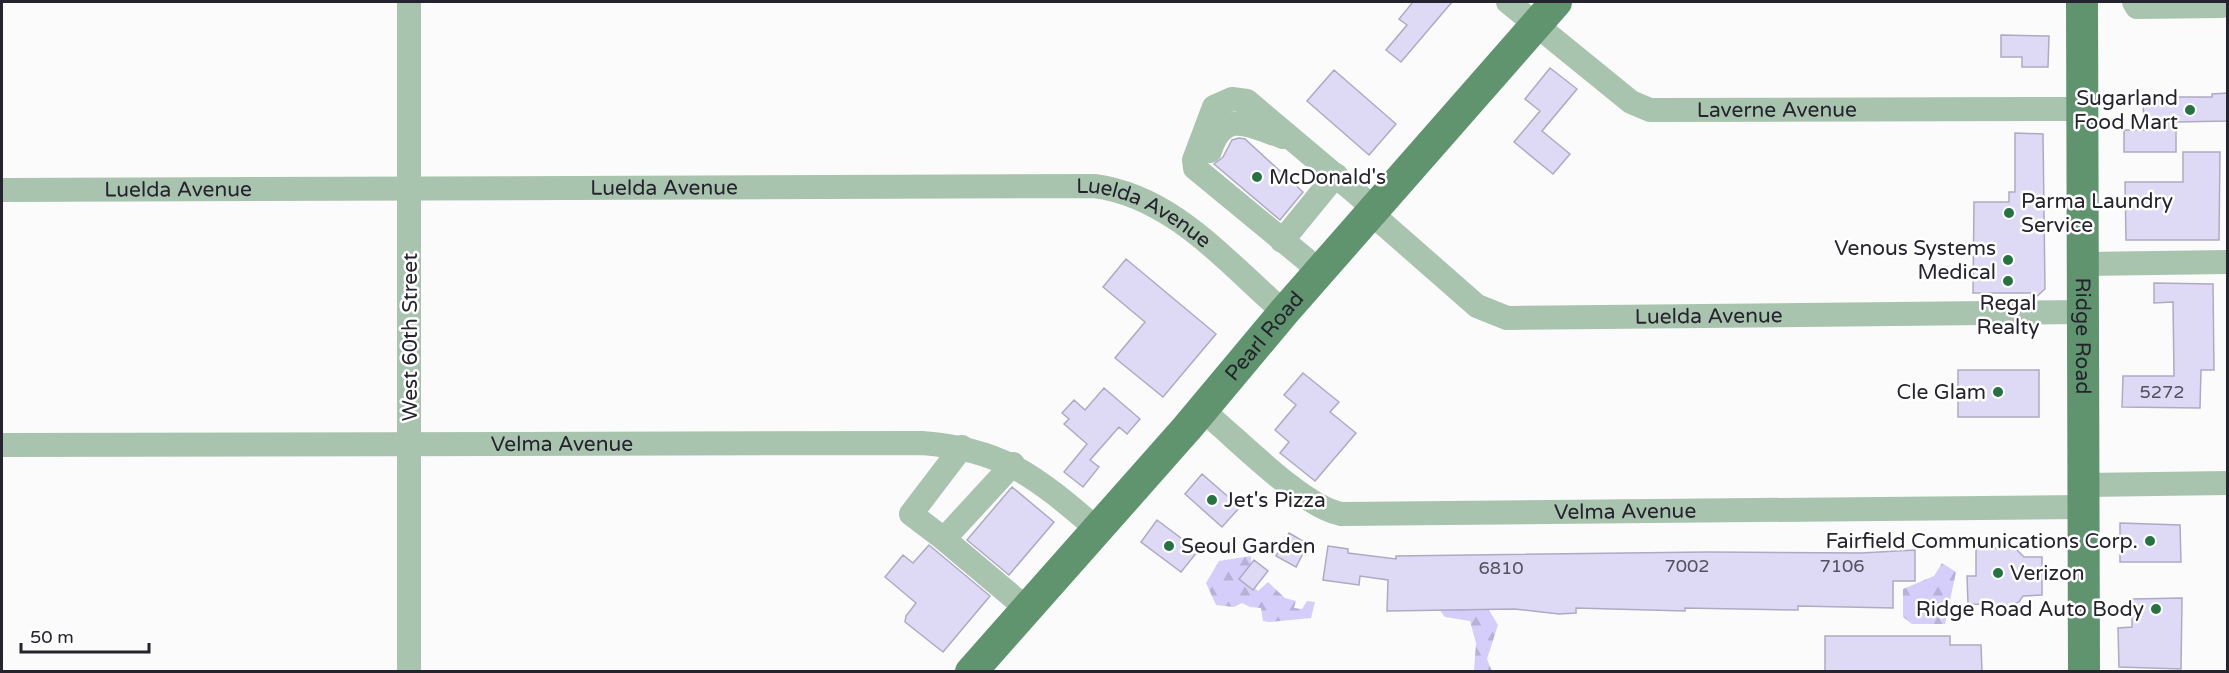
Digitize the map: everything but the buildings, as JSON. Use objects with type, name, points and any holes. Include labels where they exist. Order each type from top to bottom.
[{"type":"main road","name":"Ridge Road","points":[[2082,2],[2084,672]]},
{"type":"main road","name":"Pearl Road","points":[[972,672],[1547,13]]},
{"type":"street","name":"West 60th Street","points":[[409,2],[409,672]]},
{"type":"street","name":"Laverne Avenue","points":[[1508,2],[1547,13],[1631,102],[1657,111],[2082,109]]},
{"type":"street","points":[[2134,2],[2137,6],[2222,6],[2222,2]]},
{"type":"street","name":"Luelda Avenue","points":[[1320,271],[1195,168],[1194,160],[1214,106],[1232,99],[1247,101],[1336,175],[1478,306],[1507,318],[2083,312]]},
{"type":"street","points":[[1276,236],[1336,175]]},
{"type":"street","name":"Luelda Avenue","points":[[2,190],[1102,187],[1133,196],[1164,209],[1188,227],[1284,312]]},
{"type":"street","points":[[2083,264],[2228,262]]},
{"type":"street","name":"Velma Avenue","points":[[1202,410],[1307,500],[1330,512],[1341,514],[2084,496],[2228,483]]},
{"type":"street","name":"Velma Avenue","points":[[2,445],[922,443],[962,447],[1013,464],[1033,476],[1097,529]]},
{"type":"street","points":[[962,447],[911,514],[1026,608]]},
{"type":"street","points":[[944,539],[1013,464]]},
{"type":"green space","points":[[1251,556],[1251,584],[1258,591],[1268,582],[1285,598],[1296,601],[1294,608],[1302,609],[1307,601],[1315,602],[1311,618],[1269,622],[1263,621],[1261,608],[1250,607],[1242,603],[1234,607],[1216,605],[1206,583],[1219,561]]},
{"type":"green space","points":[[1942,563],[1956,572],[1945,624],[1912,624],[1903,617],[1903,589],[1934,576]]},
{"type":"green space","points":[[1481,597],[1498,625],[1487,659],[1492,671],[1474,671],[1476,643],[1470,621],[1445,617],[1435,604],[1451,604],[1461,610],[1466,601]]},
{"type":"place","name":"Sugarland Food Mart","points":[[2190,110]]},
{"type":"place","name":"McDonald's","points":[[1257,177]]},
{"type":"place","name":"Parma Laundry Service","points":[[2009,213]]},
{"type":"place","name":"Venous Systems Medical","points":[[2008,260]]},
{"type":"place","name":"Regal Realty","points":[[2008,281]]},
{"type":"place","name":"Cle Glam","points":[[1998,392]]},
{"type":"place","name":"Jet's Pizza","points":[[1212,500]]},
{"type":"place","name":"Fairfield Communications Corp.","points":[[2150,541]]},
{"type":"place","name":"Seoul Garden","points":[[1169,546]]},
{"type":"place","name":"Verizon","points":[[1998,573]]},
{"type":"place","name":"Ridge Road Auto Body","points":[[2156,609]]}]
